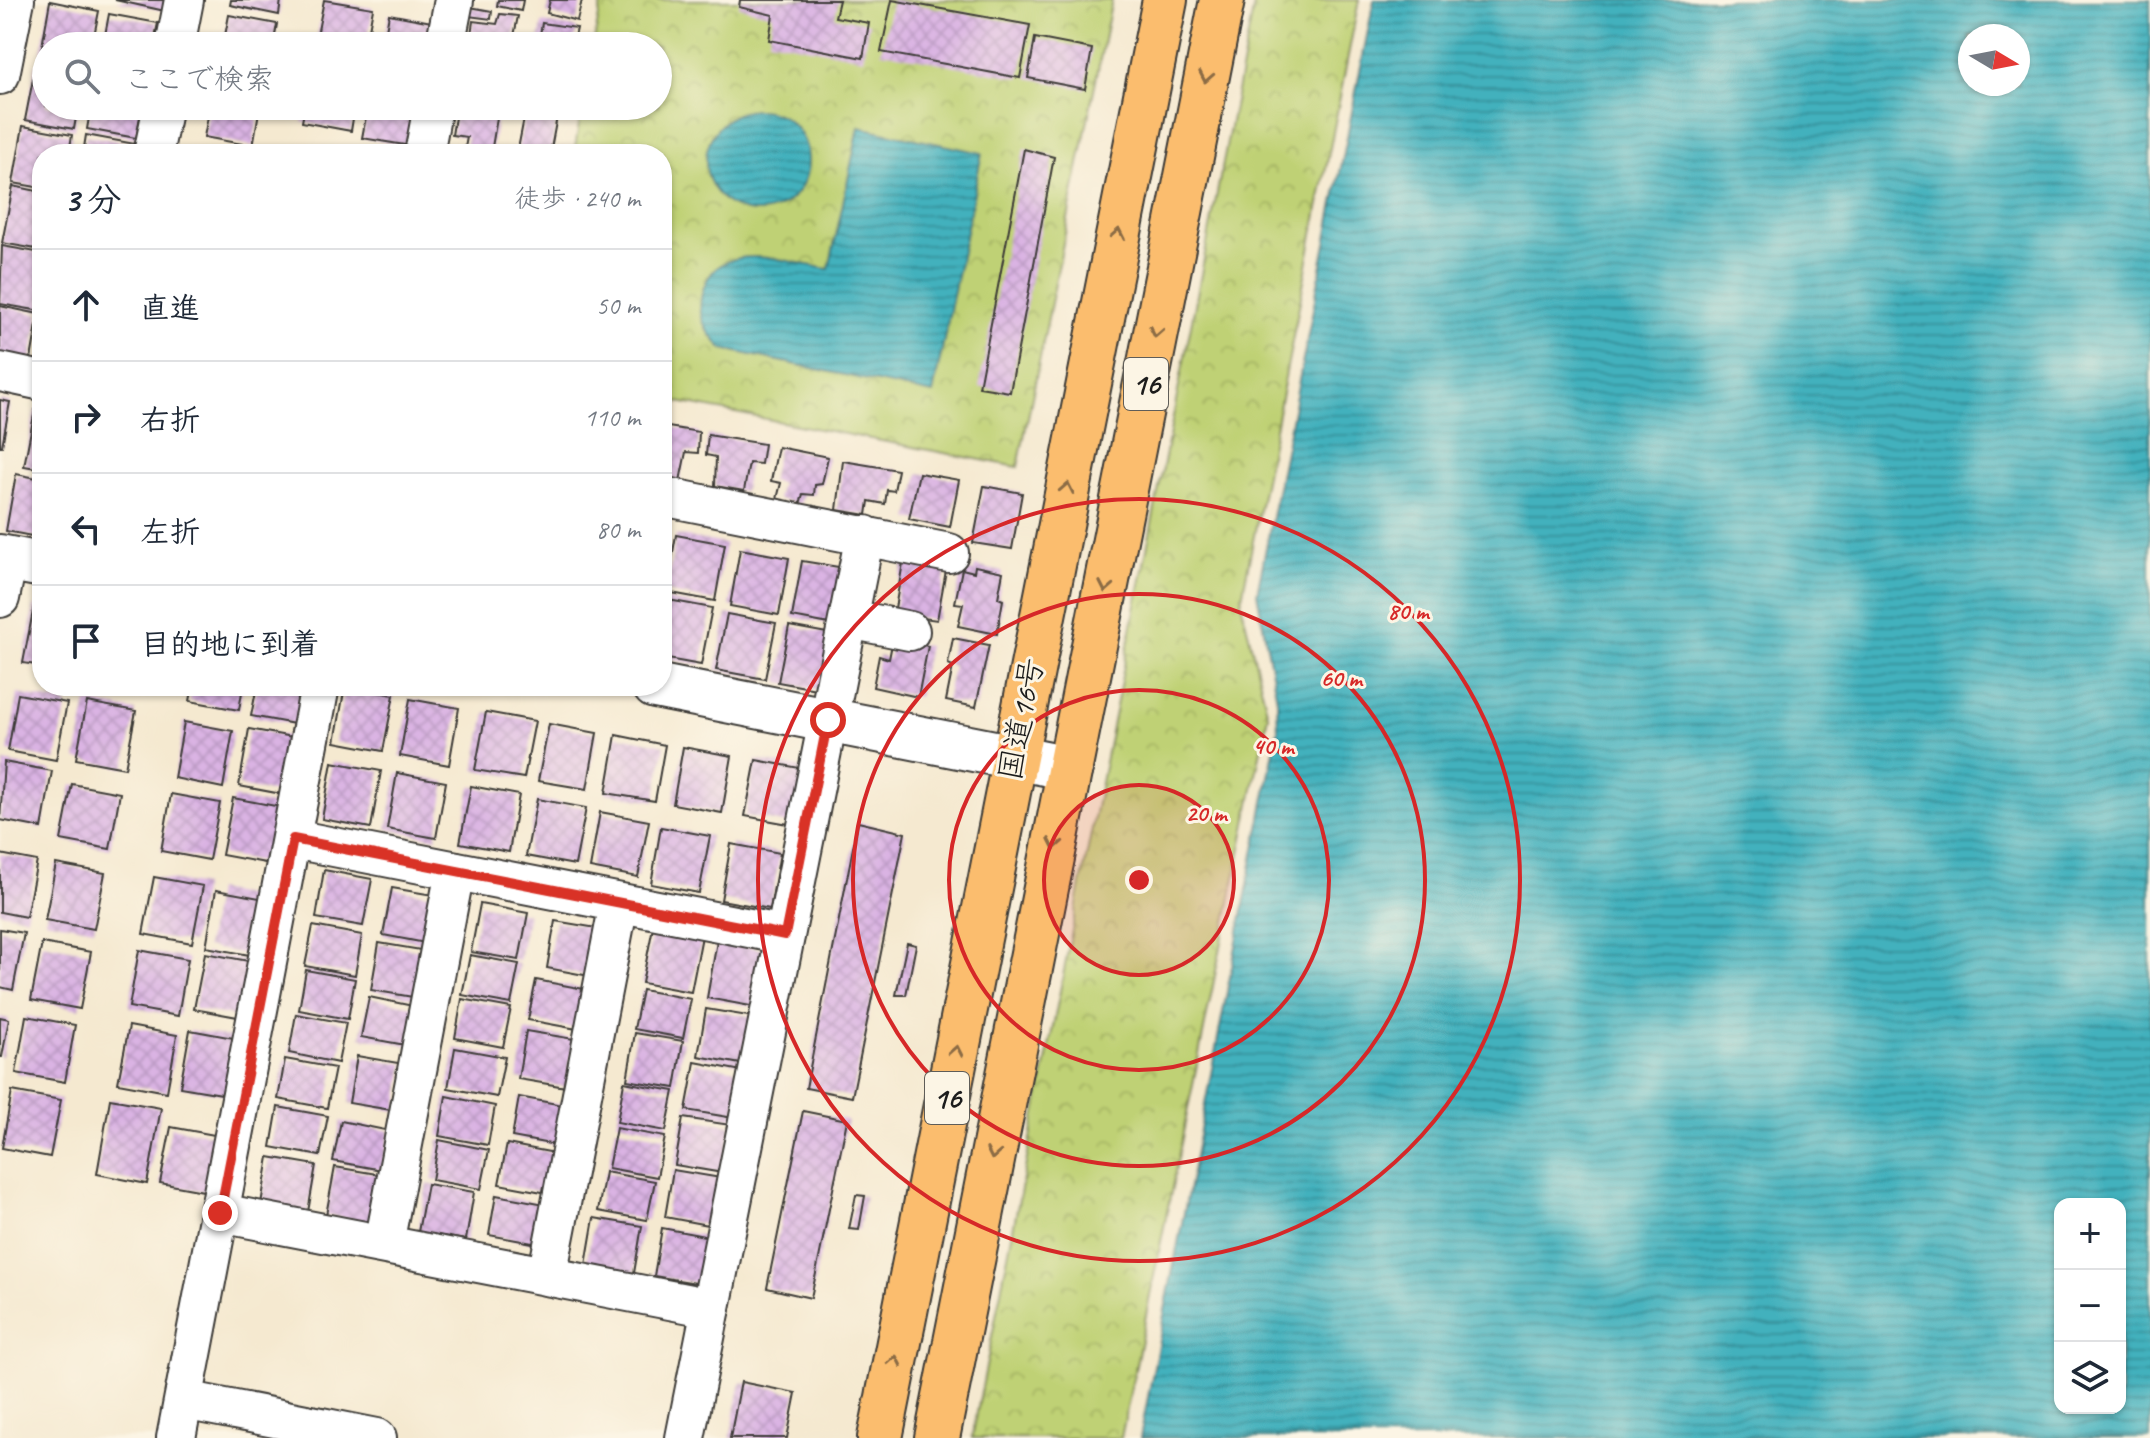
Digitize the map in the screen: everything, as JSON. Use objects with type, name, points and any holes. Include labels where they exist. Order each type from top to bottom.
[{"type":"highway","name":"国道16号","points":[[880,1438],[1165,0]]},
{"type":"highway","name":"国道16号","points":[[937,1438],[1222,0]]},
{"type":"street","points":[[0,75],[15,0]]},
{"type":"street","points":[[178,32],[184,0]]},
{"type":"street","points":[[448,32],[454,0]]},
{"type":"street","points":[[155,144],[160,120]]},
{"type":"street","points":[[426,144],[430,120]]},
{"type":"street","points":[[0,372],[32,379]]},
{"type":"street","points":[[672,498],[949,553]]},
{"type":"street","points":[[685,1438],[865,535]]},
{"type":"street","points":[[849,619],[910,631]]},
{"type":"street","points":[[672,689],[1070,768]]},
{"type":"street","points":[[176,1438],[318,696]]},
{"type":"street","points":[[293,839],[785,935]]},
{"type":"street","points":[[384,1244],[455,871]]},
{"type":"street","points":[[547,1276],[619,903]]},
{"type":"street","points":[[220,1213],[711,1308]]},
{"type":"street","points":[[184,1400],[356,1436]]},
{"type":"green space","points":[[602,0],[1112,0],[1018,467],[672,401],[672,144],[576,144],[580,120],[672,120],[672,32],[596,32]]},
{"type":"green space","points":[[1255,0],[1359,0],[1241,602],[1268,715],[1121,1438],[972,1438]]},
{"type":"water","points":[[1374,0],[2150,0],[2150,1438],[1140,1438],[1278,730],[1277,700],[1257,593]]},
{"type":"water","points":[[757,110],[777,114],[793,125],[804,141],[808,161],[804,181],[793,197],[777,208],[757,212],[737,208],[721,197],[710,181],[706,161],[710,141],[721,125],[737,114]]},
{"type":"water","points":[[859,127],[982,153],[933,394],[723,349],[708,331],[700,310],[702,293],[710,275],[722,264],[738,258],[775,259],[829,269]]},
{"type":"building","points":[[115,0],[167,0],[165,11]]},
{"type":"building","points":[[231,0],[281,0],[279,15],[230,5]]},
{"type":"building","points":[[324,0],[373,8],[369,32],[318,32]]},
{"type":"building","points":[[498,0],[523,0],[521,11],[497,6]]},
{"type":"building","points":[[550,0],[582,0],[577,21],[547,13]]},
{"type":"building","points":[[740,0],[839,0],[835,17],[869,23],[863,58],[769,40],[773,15],[739,7]]},
{"type":"building","points":[[892,0],[1030,25],[1020,78],[881,52]]},
{"type":"building","points":[[50,1],[99,11],[95,32],[45,32]]},
{"type":"building","points":[[470,7],[492,11],[491,19],[468,16]]},
{"type":"building","points":[[109,14],[158,23],[156,32],[106,32]]},
{"type":"building","points":[[389,14],[437,23],[435,32],[386,32]]},
{"type":"building","points":[[500,14],[518,16],[515,32],[471,32],[473,21],[497,24]]},
{"type":"building","points":[[229,15],[277,24],[276,32],[226,32]]},
{"type":"building","points":[[542,23],[577,28],[576,32],[540,32]]},
{"type":"building","points":[[1035,38],[1092,49],[1085,89],[1028,78]]},
{"type":"building","points":[[32,84],[32,120],[76,120],[74,129],[25,120]]},
{"type":"building","points":[[89,120],[139,120],[136,138],[87,129]]},
{"type":"building","points":[[207,120],[258,120],[253,144],[204,137]]},
{"type":"building","points":[[302,120],[353,120],[351,131]]},
{"type":"building","points":[[365,120],[416,120],[411,144],[362,138]]},
{"type":"building","points":[[454,120],[497,120],[493,144],[466,144],[467,137],[452,135]]},
{"type":"building","points":[[524,120],[556,120],[552,144],[519,144]]},
{"type":"building","points":[[23,126],[72,135],[71,144],[32,144],[32,186],[13,183]]},
{"type":"building","points":[[86,135],[135,144],[85,144]]},
{"type":"building","points":[[1024,149],[1054,157],[1010,392],[979,387]]},
{"type":"building","points":[[13,186],[32,190],[32,248],[2,243]]},
{"type":"building","points":[[2,246],[32,251],[32,309],[0,304]]},
{"type":"building","points":[[0,306],[32,313],[29,370],[0,365]]},
{"type":"building","points":[[0,400],[10,402],[2,446],[0,446]]},
{"type":"building","points":[[32,425],[32,467],[24,466]]},
{"type":"building","points":[[672,428],[699,432],[698,453],[686,452],[680,481],[672,480]]},
{"type":"building","points":[[708,435],[764,444],[761,464],[749,463],[744,491],[715,486],[716,457],[706,455]]},
{"type":"building","points":[[778,447],[828,457],[822,484],[815,485],[814,495],[803,494],[800,504],[777,499],[781,483],[771,481]]},
{"type":"building","points":[[843,461],[898,470],[894,491],[887,490],[885,504],[869,501],[867,515],[837,510]]},
{"type":"building","points":[[919,473],[959,480],[950,527],[909,519]]},
{"type":"building","points":[[16,474],[32,477],[32,536],[6,531]]},
{"type":"building","points":[[984,486],[1022,493],[1012,549],[973,543]]},
{"type":"building","points":[[676,535],[725,544],[715,601],[672,593],[672,558]]},
{"type":"building","points":[[740,549],[789,558],[779,615],[730,606]]},
{"type":"building","points":[[904,557],[947,565],[937,620],[894,614]]},
{"type":"building","points":[[802,561],[851,569],[840,626],[792,617]]},
{"type":"building","points":[[975,566],[1003,572],[998,598],[1003,600],[997,634],[958,626],[963,604],[955,603],[962,569],[974,572]]},
{"type":"building","points":[[672,601],[712,608],[701,665],[672,660]]},
{"type":"building","points":[[727,614],[776,623],[765,679],[716,670]]},
{"type":"building","points":[[32,616],[32,664],[23,663]]},
{"type":"building","points":[[789,626],[838,635],[827,691],[778,682]]},
{"type":"building","points":[[953,638],[989,645],[976,707],[946,701],[953,666],[948,664]]},
{"type":"building","points":[[893,639],[928,646],[918,697],[873,687],[879,656],[889,659]]},
{"type":"building","points":[[18,694],[67,703],[56,760],[8,751]]},
{"type":"building","points":[[191,696],[241,696],[239,710],[190,701]]},
{"type":"building","points":[[255,696],[305,696],[300,725],[251,716]]},
{"type":"building","points":[[343,696],[394,696],[383,751],[335,742]]},
{"type":"building","points":[[410,699],[459,708],[449,765],[400,756]]},
{"type":"building","points":[[87,702],[136,711],[125,768],[76,759]]},
{"type":"building","points":[[486,712],[535,721],[524,778],[475,770]]},
{"type":"building","points":[[184,722],[233,731],[223,788],[174,778]]},
{"type":"building","points":[[549,724],[597,733],[587,789],[538,781]]},
{"type":"building","points":[[249,729],[298,738],[287,795],[239,786]]},
{"type":"building","points":[[616,735],[665,745],[655,801],[606,793]]},
{"type":"building","points":[[683,747],[732,756],[722,813],[673,804]]},
{"type":"building","points":[[756,760],[805,769],[794,825],[745,816]]},
{"type":"building","points":[[4,762],[52,771],[42,828],[0,820]]},
{"type":"building","points":[[332,762],[381,771],[371,828],[322,819]]},
{"type":"building","points":[[397,773],[446,782],[436,838],[387,829]]},
{"type":"building","points":[[72,784],[120,793],[110,849],[61,840]]},
{"type":"building","points":[[471,786],[519,795],[509,852],[460,843]]},
{"type":"building","points":[[171,794],[220,803],[209,860],[161,851]]},
{"type":"building","points":[[233,798],[281,807],[271,864],[222,855]]},
{"type":"building","points":[[537,799],[586,808],[575,865],[526,856]]},
{"type":"building","points":[[600,812],[649,821],[638,877],[590,868]]},
{"type":"building","points":[[858,822],[905,833],[852,1097],[806,1088]]},
{"type":"building","points":[[661,827],[710,836],[699,893],[651,884]]},
{"type":"building","points":[[731,844],[780,853],[770,909],[721,900]]},
{"type":"building","points":[[0,854],[37,861],[26,917],[0,912]]},
{"type":"building","points":[[56,864],[105,873],[94,929],[45,920]]},
{"type":"building","points":[[324,870],[372,879],[363,926],[316,918]]},
{"type":"building","points":[[154,877],[203,886],[192,943],[143,934]]},
{"type":"building","points":[[392,888],[439,896],[431,944],[383,935]]},
{"type":"building","points":[[216,890],[265,899],[255,956],[206,947]]},
{"type":"building","points":[[480,904],[528,913],[519,960],[471,952]]},
{"type":"building","points":[[555,921],[603,929],[595,977],[547,968]]},
{"type":"building","points":[[313,926],[362,935],[355,975],[305,966]]},
{"type":"building","points":[[653,927],[702,936],[691,992],[642,983]]},
{"type":"building","points":[[0,929],[24,933],[13,990],[0,987]]},
{"type":"building","points":[[717,941],[766,950],[756,1007],[707,998]]},
{"type":"building","points":[[42,943],[91,952],[80,1009],[31,1000]]},
{"type":"building","points":[[379,943],[427,951],[419,998],[371,990]]},
{"type":"building","points":[[907,943],[916,945],[906,995],[896,995]]},
{"type":"building","points":[[139,950],[188,959],[178,1016],[129,1007]]},
{"type":"building","points":[[205,953],[254,962],[243,1018],[194,1009]]},
{"type":"building","points":[[470,955],[519,964],[511,1004],[462,995]]},
{"type":"building","points":[[306,970],[355,979],[348,1019],[299,1010]]},
{"type":"building","points":[[536,980],[584,989],[577,1029],[528,1020]]},
{"type":"building","points":[[642,990],[691,999],[683,1038],[634,1029]]},
{"type":"building","points":[[369,997],[418,1007],[411,1046],[361,1037]]},
{"type":"building","points":[[462,999],[511,1008],[503,1047],[455,1038]]},
{"type":"building","points":[[706,1009],[754,1017],[746,1065],[698,1056]]},
{"type":"building","points":[[296,1014],[346,1023],[338,1063],[289,1053]]},
{"type":"building","points":[[26,1016],[75,1025],[65,1082],[16,1073]]},
{"type":"building","points":[[0,1017],[9,1019],[2,1057],[0,1057]]},
{"type":"building","points":[[129,1026],[177,1035],[167,1092],[118,1083]]},
{"type":"building","points":[[190,1030],[239,1039],[228,1095],[180,1087]]},
{"type":"building","points":[[526,1031],[574,1039],[566,1087],[518,1079]]},
{"type":"building","points":[[635,1033],[683,1041],[675,1088],[627,1080]]},
{"type":"building","points":[[455,1048],[505,1057],[497,1097],[448,1088]]},
{"type":"building","points":[[357,1056],[404,1064],[397,1111],[349,1103]]},
{"type":"building","points":[[285,1059],[335,1068],[327,1108],[278,1099]]},
{"type":"building","points":[[695,1062],[742,1071],[734,1118],[686,1110]]},
{"type":"building","points":[[624,1082],[674,1091],[666,1131],[617,1122]]},
{"type":"building","points":[[12,1091],[61,1100],[50,1157],[2,1148]]},
{"type":"building","points":[[446,1096],[495,1106],[488,1145],[439,1136]]},
{"type":"building","points":[[519,1097],[568,1106],[561,1146],[512,1137]]},
{"type":"building","points":[[110,1099],[161,1108],[147,1184],[97,1174]]},
{"type":"building","points":[[278,1107],[328,1116],[320,1156],[271,1147]]},
{"type":"building","points":[[803,1111],[847,1120],[811,1298],[767,1288]]},
{"type":"building","points":[[683,1118],[731,1125],[723,1173],[675,1165]]},
{"type":"building","points":[[341,1121],[390,1131],[382,1170],[333,1161]]},
{"type":"building","points":[[171,1127],[220,1136],[209,1192],[160,1183]]},
{"type":"building","points":[[616,1128],[665,1137],[657,1177],[608,1168]]},
{"type":"building","points":[[439,1140],[489,1150],[481,1189],[432,1180]]},
{"type":"building","points":[[507,1144],[555,1153],[548,1193],[499,1184]]},
{"type":"building","points":[[269,1157],[316,1165],[308,1212],[261,1204]]},
{"type":"building","points":[[335,1167],[383,1175],[374,1223],[326,1215]]},
{"type":"building","points":[[673,1170],[721,1178],[713,1226],[665,1217]]},
{"type":"building","points":[[605,1172],[655,1181],[647,1220],[598,1211]]},
{"type":"building","points":[[427,1184],[474,1192],[466,1240],[418,1232]]},
{"type":"building","points":[[496,1195],[545,1204],[538,1244],[489,1235]]},
{"type":"building","points":[[856,1195],[865,1196],[859,1230],[849,1229]]},
{"type":"building","points":[[594,1218],[642,1226],[634,1273],[586,1265]]},
{"type":"building","points":[[662,1228],[710,1237],[702,1284],[654,1276]]},
{"type":"building","points":[[741,1382],[796,1393],[787,1438],[730,1438]]},
{"type":"route","points":[[220,1213],[293,839],[785,935],[828,720]]}]
